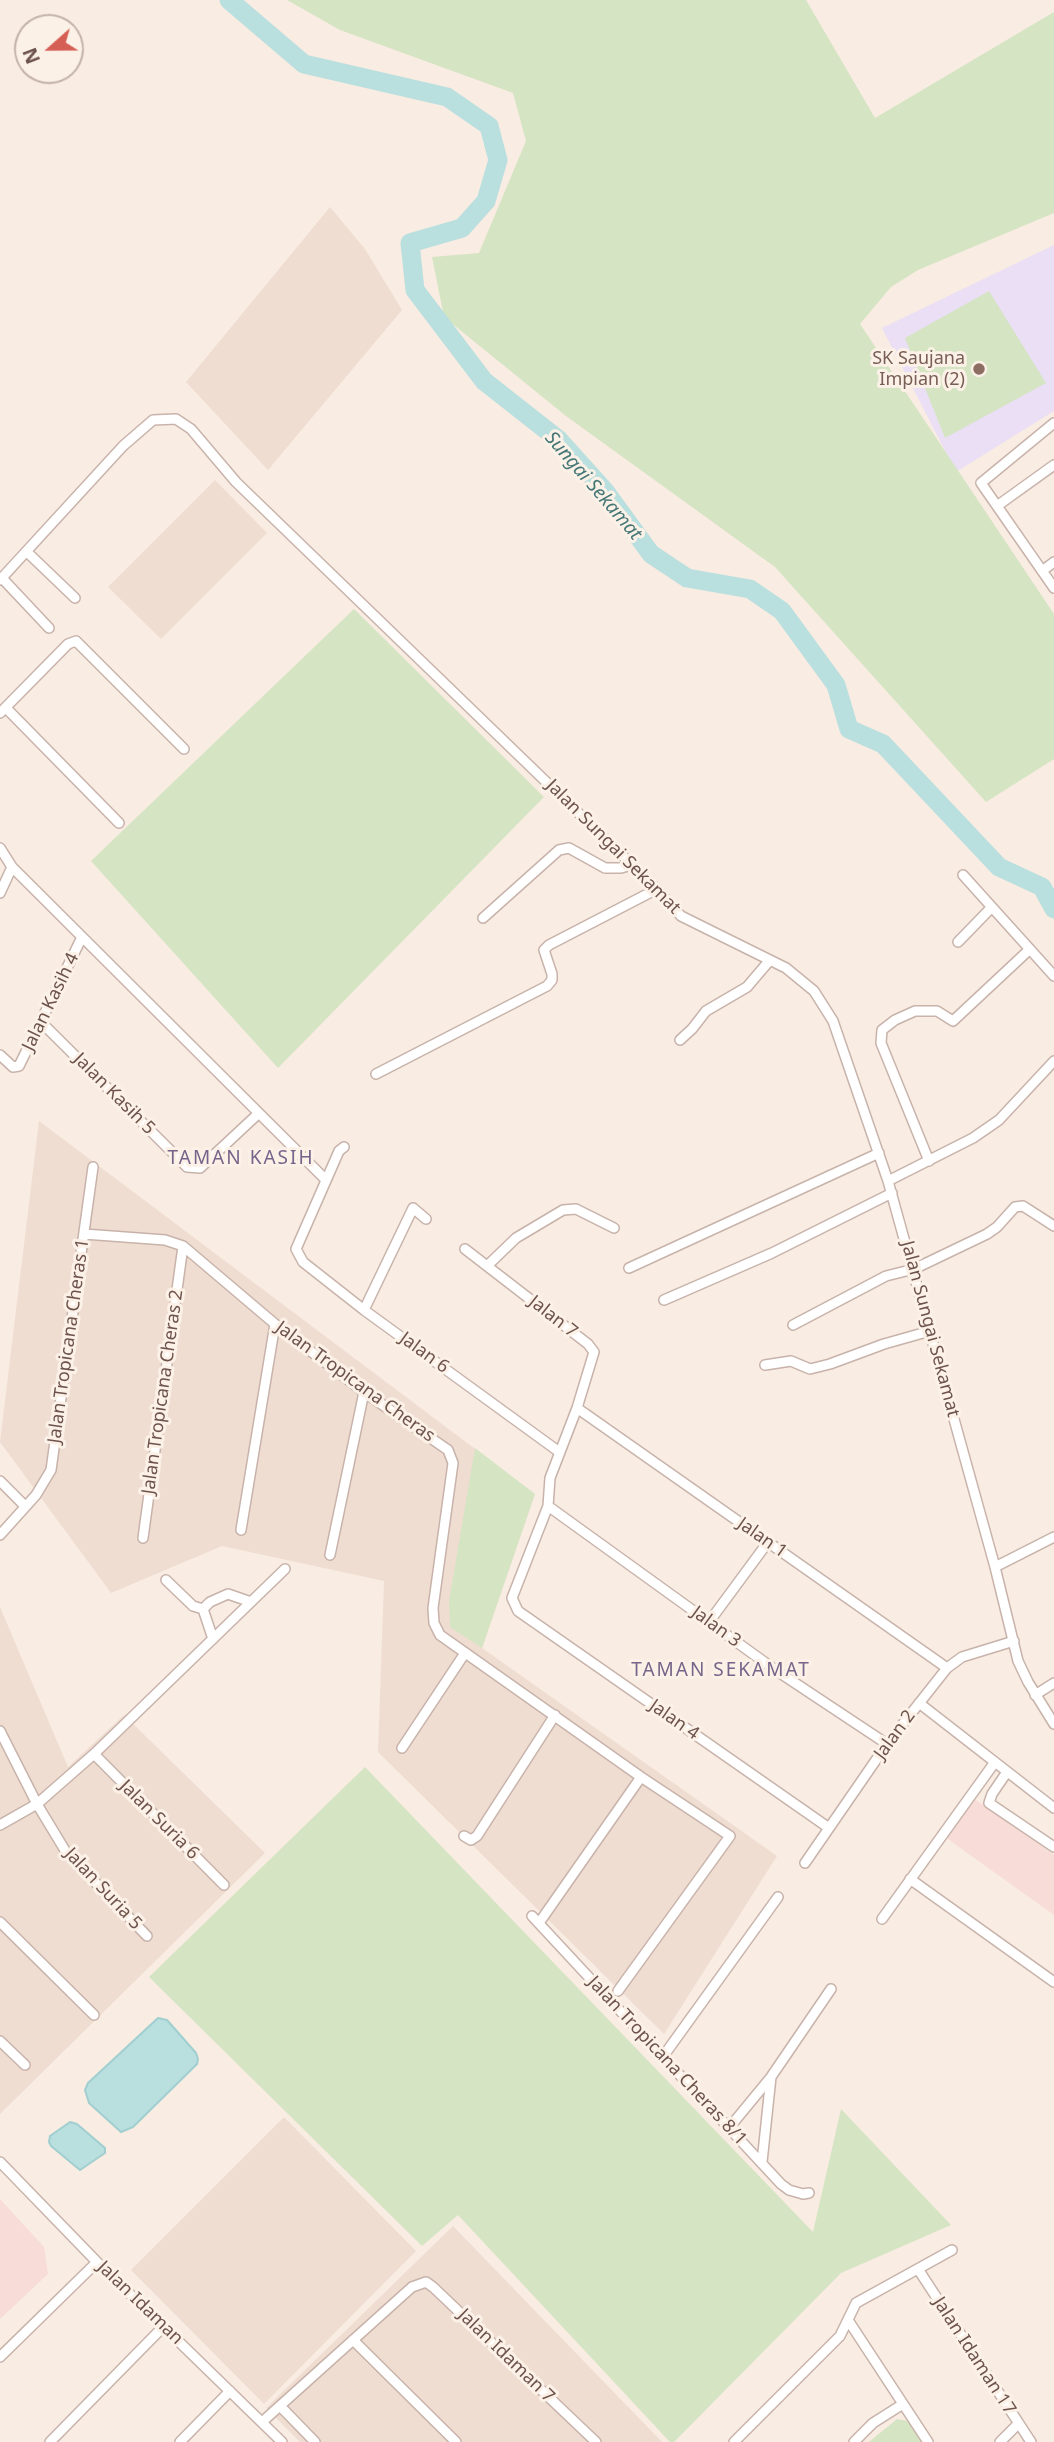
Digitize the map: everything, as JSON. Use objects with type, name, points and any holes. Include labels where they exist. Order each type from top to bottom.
[{"type":"street","name":"Jalan Sungai Sekamat","points":[[1,579],[123,446],[153,420],[176,419],[191,429],[246,491],[657,889],[681,916],[786,968],[814,991],[833,1021],[892,1193],[995,1567],[1018,1661],[1035,1695],[1054,1724]]},
{"type":"street","points":[[1054,423],[981,483],[1054,588]]},
{"type":"street","points":[[997,506],[1054,465]]},
{"type":"street","points":[[27,552],[75,598]]},
{"type":"street","points":[[1042,571],[1054,562]]},
{"type":"street","points":[[1,579],[49,628]]},
{"type":"street","points":[[119,824],[3,711],[68,644],[76,641],[184,749]]},
{"type":"street","points":[[0,848],[12,867],[326,1180],[339,1150],[345,1147]]},
{"type":"street","points":[[483,918],[559,850],[569,848],[605,868],[632,865]]},
{"type":"street","points":[[0,893],[12,867]]},
{"type":"street","points":[[963,875],[1054,976]]},
{"type":"street","points":[[376,1074],[547,986],[552,980],[552,974],[544,950],[549,945],[657,889]]},
{"type":"street","points":[[958,942],[992,908]]},
{"type":"street","name":"Jalan Kasih 4","points":[[0,1055],[13,1067],[19,1066],[82,937]]},
{"type":"street","points":[[929,1161],[881,1044],[880,1034],[887,1025],[915,1011],[937,1011],[953,1021],[1030,949]]},
{"type":"street","points":[[680,1040],[706,1011],[747,987],[770,960]]},
{"type":"street","name":"Jalan Kasih 5","points":[[41,1022],[187,1167],[200,1168],[259,1113]]},
{"type":"street","points":[[888,1181],[973,1138],[999,1120],[1054,1061]]},
{"type":"street","points":[[629,1268],[879,1153]]},
{"type":"street","name":"Jalan Tropicana Cheras 1","points":[[0,1535],[36,1495],[51,1471],[93,1167]]},
{"type":"street","name":"Jalan 6","points":[[326,1180],[296,1249],[303,1262],[558,1451]]},
{"type":"street","points":[[664,1300],[772,1254],[892,1193]]},
{"type":"street","points":[[793,1325],[886,1276],[914,1269],[988,1234],[1015,1207],[1023,1206],[1054,1226]]},
{"type":"street","points":[[365,1310],[414,1208],[426,1219]]},
{"type":"street","points":[[487,1266],[516,1238],[563,1210],[576,1209],[614,1228]]},
{"type":"street","name":"Jalan Tropicana Cheras","points":[[84,1234],[165,1240],[183,1246],[275,1324],[364,1392],[448,1450],[453,1463],[433,1608],[434,1623],[440,1635],[641,1777],[730,1836],[618,1991]]},
{"type":"street","name":"Jalan Tropicana Cheras 2","points":[[143,1538],[183,1246]]},
{"type":"street","name":"Jalan 7","points":[[465,1249],[588,1344],[594,1352],[577,1408]]},
{"type":"street","points":[[241,1530],[275,1324]]},
{"type":"street","points":[[765,1365],[791,1361],[810,1369],[930,1331]]},
{"type":"street","points":[[330,1555],[364,1392]]},
{"type":"street","points":[[548,1506],[550,1478],[558,1451],[577,1408]]},
{"type":"street","name":"Jalan 1","points":[[577,1408],[947,1668]]},
{"type":"street","points":[[0,1480],[25,1506]]},
{"type":"street","name":"Jalan 4","points":[[548,1506],[512,1598],[518,1611],[830,1828]]},
{"type":"street","name":"Jalan 3","points":[[548,1506],[774,1669],[887,1744]]},
{"type":"street","points":[[995,1567],[1054,1537]]},
{"type":"street","points":[[709,1622],[768,1542]]},
{"type":"street","points":[[0,1825],[37,1804],[94,1754],[285,1570]]},
{"type":"street","points":[[166,1580],[193,1606],[203,1609]]},
{"type":"street","points":[[203,1609],[210,1602],[228,1594],[251,1602]]},
{"type":"street","points":[[203,1609],[213,1639]]},
{"type":"street","name":"Jalan 2","points":[[805,1863],[887,1744],[947,1668],[962,1657],[1013,1641]]},
{"type":"street","points":[[402,1748],[464,1653]]},
{"type":"street","points":[[1035,1695],[1054,1683]]},
{"type":"street","points":[[919,1703],[1054,1808]]},
{"type":"street","points":[[464,1836],[471,1840],[477,1836],[555,1715]]},
{"type":"street","name":"Jalan Suria 5","points":[[0,1731],[37,1804],[66,1852],[147,1936]]},
{"type":"street","name":"Jalan Suria 6","points":[[94,1754],[224,1885]]},
{"type":"street","points":[[882,1919],[995,1762]]},
{"type":"street","points":[[1007,1772],[989,1803],[1054,1847]]},
{"type":"street","name":"Jalan Tropicana Cheras 8/1","points":[[641,1777],[535,1920],[789,2190],[809,2193]]},
{"type":"street","points":[[910,1880],[1054,1982]]},
{"type":"street","points":[[662,2058],[778,1897]]},
{"type":"street","points":[[0,1922],[94,2015]]},
{"type":"street","points":[[729,2128],[771,2077],[831,1989]]},
{"type":"street","points":[[0,2041],[25,2065]]},
{"type":"street","points":[[762,2162],[771,2077]]},
{"type":"street","name":"Jalan Idaman","points":[[0,2162],[97,2262],[282,2442]]},
{"type":"street","points":[[734,2442],[840,2336],[856,2303],[952,2250]]},
{"type":"street","points":[[0,2357],[97,2262]]},
{"type":"street","name":"Jalan Idaman 17","points":[[918,2269],[1031,2442]]},
{"type":"street","name":"Jalan Idaman 7","points":[[353,2340],[412,2287],[426,2282],[596,2442]]},
{"type":"street","points":[[848,2320],[928,2442]]},
{"type":"street","points":[[50,2442],[163,2327]]},
{"type":"street","points":[[262,2422],[353,2340],[456,2442]]},
{"type":"street","points":[[180,2442],[230,2391]]},
{"type":"street","points":[[854,2442],[873,2423],[903,2404]]},
{"type":"street","points":[[280,2406],[315,2442]]},
{"type":"street","points":[[1000,2442],[1018,2424]]},
{"type":"shaded area","points":[[330,207],[365,249],[402,310],[268,470],[186,382]]},
{"type":"shaded area","name":"SK Saujana Impian (2)","points":[[1054,245],[1054,411],[956,472],[882,328]]},
{"type":"shaded area","points":[[215,480],[267,533],[161,639],[108,587]]},
{"type":"shaded area","points":[[39,1121],[535,1494],[482,1648],[777,1856],[664,2034],[378,1752],[384,1581],[222,1546],[111,1593],[0,1442]]},
{"type":"shaded area","points":[[0,1607],[68,1767],[124,1715],[265,1853],[0,2114]]},
{"type":"shaded area","points":[[973,1798],[1054,1855],[1054,1915],[945,1837]]},
{"type":"shaded area","points":[[284,2117],[416,2251],[264,2404],[131,2270]]},
{"type":"shaded area","points":[[0,2199],[44,2247],[48,2274],[0,2319]]},
{"type":"shaded area","points":[[453,2226],[662,2442],[300,2442],[266,2408]]},
{"type":"green space","points":[[287,0],[806,0],[875,118],[1054,12],[1054,213],[918,270],[891,287],[860,324],[1054,614],[1054,759],[986,802],[775,567],[566,416],[444,317],[432,257],[479,253],[526,141],[513,93],[340,30]]},
{"type":"green space","points":[[989,291],[1046,383],[945,438],[905,338]]},
{"type":"green space","points":[[354,609],[544,797],[278,1068],[91,861]]},
{"type":"green space","points":[[475,1448],[535,1494],[482,1648],[450,1627],[449,1601]]},
{"type":"green space","points":[[365,1767],[813,2232],[841,2109],[951,2225],[841,2273],[674,2442],[670,2442],[458,2215],[422,2246],[149,1977]]},
{"type":"green space","points":[[897,2419],[908,2421],[922,2442],[869,2442]]},
{"type":"water","points":[[158,2018],[167,2020],[196,2053],[197,2064],[133,2127],[121,2132],[89,2103],[85,2090],[88,2083]]},
{"type":"water","points":[[70,2122],[77,2124],[105,2148],[105,2153],[80,2170],[49,2142],[50,2136]]},
{"type":"waterway","name":"Sungai Sekamat","points":[[229,0],[304,64],[447,97],[489,126],[498,160],[486,201],[462,228],[410,243],[415,290],[484,381],[559,440],[605,491],[651,554],[687,578],[750,589],[782,611],[836,685],[849,729],[883,744],[999,867],[1042,887],[1054,909]]},
{"type":"place","name":"SK Saujana Impian (2)","points":[[979,369]]},
{"type":"district","name":"TAMAN KASIH","points":[[241,1159]]},
{"type":"district","name":"TAMAN SEKAMAT","points":[[721,1671]]}]
